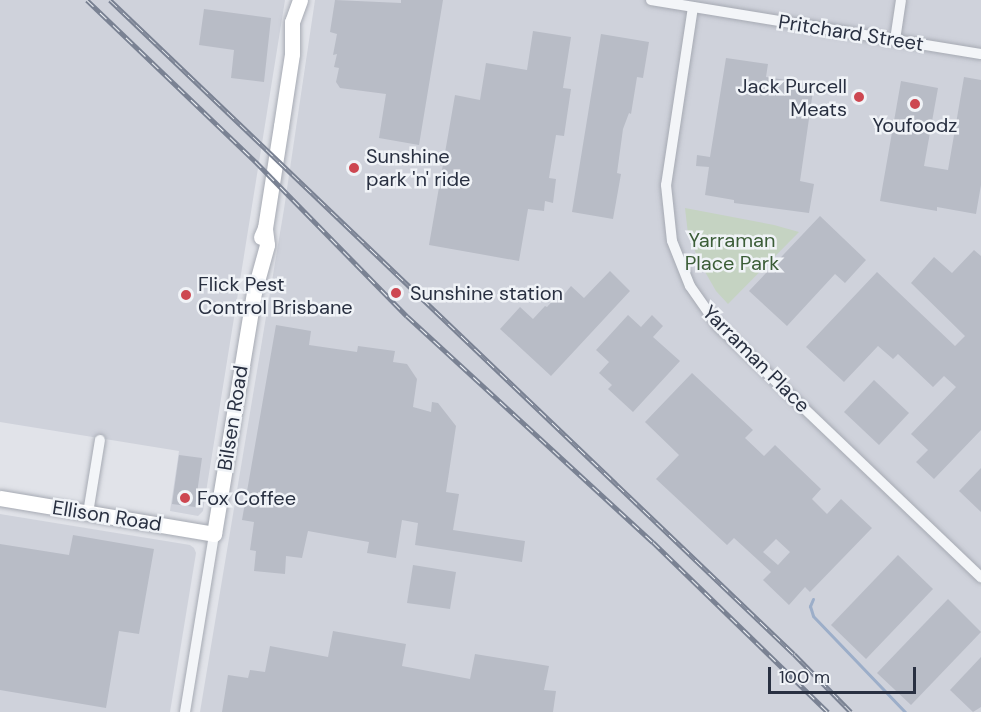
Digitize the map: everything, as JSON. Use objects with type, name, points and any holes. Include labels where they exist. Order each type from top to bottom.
[{"type":"street","name":"Pritchard Street","points":[[651,0],[981,54]]},
{"type":"street","points":[[895,40],[901,0]]},
{"type":"street","name":"Bilsen Road","points":[[185,712],[260,266],[258,243],[265,228],[292,54],[292,22],[300,3]]},
{"type":"street","name":"Yarraman Place","points":[[693,7],[666,185],[672,241],[686,279],[718,326],[981,577]]},
{"type":"street","points":[[88,513],[100,440]]},
{"type":"street","name":"Ellison Road","points":[[0,498],[214,534]]},
{"type":"shaded area","points":[[0,0],[285,0],[203,511],[198,516],[170,511],[179,451],[0,422]]},
{"type":"shaded area","points":[[315,0],[981,0],[981,712],[200,712],[284,209]]},
{"type":"shaded area","points":[[0,514],[190,545],[194,548],[196,553],[170,712],[0,712]]},
{"type":"green space","name":"Yarraman Place Park","points":[[685,208],[799,232],[728,304],[716,291],[700,263],[688,234]]},
{"type":"building","points":[[335,0],[401,3],[401,0],[443,0],[419,145],[379,138],[386,94],[340,88],[336,82],[339,68],[334,67],[337,54],[333,55],[337,34],[330,32]]},
{"type":"building","points":[[204,9],[271,18],[264,82],[231,78],[234,50],[199,45]]},
{"type":"building","points":[[533,31],[571,37],[563,88],[571,89],[564,136],[556,135],[549,178],[556,179],[553,203],[545,201],[544,211],[528,209],[519,261],[429,245],[455,95],[480,100],[486,63],[527,70]]},
{"type":"building","points":[[601,34],[649,42],[643,78],[637,77],[631,114],[629,113],[623,129],[617,173],[621,174],[613,219],[572,212]]},
{"type":"building","points":[[726,58],[768,64],[766,77],[814,84],[800,181],[814,184],[809,213],[734,203],[734,200],[705,195],[709,167],[696,166],[697,155],[710,157]]},
{"type":"building","points":[[964,77],[981,80],[981,185],[976,214],[937,207],[937,211],[880,201],[901,81],[938,88],[924,166],[948,170]]},
{"type":"building","points":[[820,216],[866,260],[845,283],[835,274],[787,326],[749,291]]},
{"type":"building","points":[[974,250],[981,256],[981,430],[934,479],[916,462],[928,450],[911,434],[956,387],[944,376],[933,387],[898,354],[893,359],[878,346],[844,382],[806,347],[877,272],[955,346],[965,336],[911,283],[934,257],[952,273]]},
{"type":"building","points":[[610,271],[630,291],[551,376],[500,329],[520,307],[533,319],[558,295],[561,298],[571,286],[584,298]]},
{"type":"building","points":[[628,315],[641,327],[652,315],[663,326],[653,337],[680,361],[633,412],[608,389],[612,385],[599,373],[609,362],[596,350]]},
{"type":"building","points":[[276,325],[311,331],[309,345],[357,352],[358,346],[395,351],[393,362],[407,364],[417,379],[413,407],[431,412],[432,402],[438,403],[456,426],[446,492],[459,494],[453,530],[525,541],[522,562],[415,545],[418,523],[402,520],[396,558],[367,553],[369,542],[308,531],[302,558],[286,556],[285,574],[254,571],[256,551],[250,550],[254,522],[242,520]]},
{"type":"building","points":[[692,373],[753,430],[745,438],[764,456],[775,445],[821,489],[812,499],[827,514],[841,499],[872,528],[810,592],[805,587],[789,605],[763,580],[771,572],[734,538],[727,545],[656,479],[679,455],[645,422]],"holes":[[[776,539],[790,552],[778,565],[763,552]]]},
{"type":"building","points":[[874,380],[909,413],[879,445],[844,412]]},
{"type":"building","points":[[179,455],[202,458],[195,507],[172,504]]},
{"type":"building","points":[[981,468],[981,512],[959,491]]},
{"type":"building","points":[[73,535],[154,549],[139,634],[119,631],[106,708],[0,690],[0,544],[69,555]]},
{"type":"building","points":[[898,555],[933,589],[866,659],[831,625]]},
{"type":"building","points":[[413,565],[456,572],[450,609],[407,603]]},
{"type":"building","points":[[948,599],[981,632],[911,705],[877,673]]},
{"type":"building","points":[[333,631],[406,644],[402,666],[470,679],[475,654],[549,666],[544,690],[556,691],[553,712],[222,712],[228,675],[248,678],[250,670],[265,672],[270,646],[328,657]]},
{"type":"building","points":[[981,657],[981,707],[973,712],[950,690]]},
{"type":"waterway","points":[[813,599],[810,606],[813,616],[905,712]]},
{"type":"railway","points":[[87,0],[255,161],[407,316],[653,542],[828,712]]},
{"type":"railway","points":[[110,0],[794,654],[851,712]]},
{"type":"place","name":"Jack Purcell Meats","points":[[859,97]]},
{"type":"place","name":"Youfoodz","points":[[915,104]]},
{"type":"place","name":"Sunshine park 'n' ride","points":[[354,168]]},
{"type":"place","name":"Sunshine station","points":[[396,293]]},
{"type":"place","name":"Flick Pest Control Brisbane","points":[[186,295]]},
{"type":"place","name":"Fox Coffee","points":[[185,498]]}]
